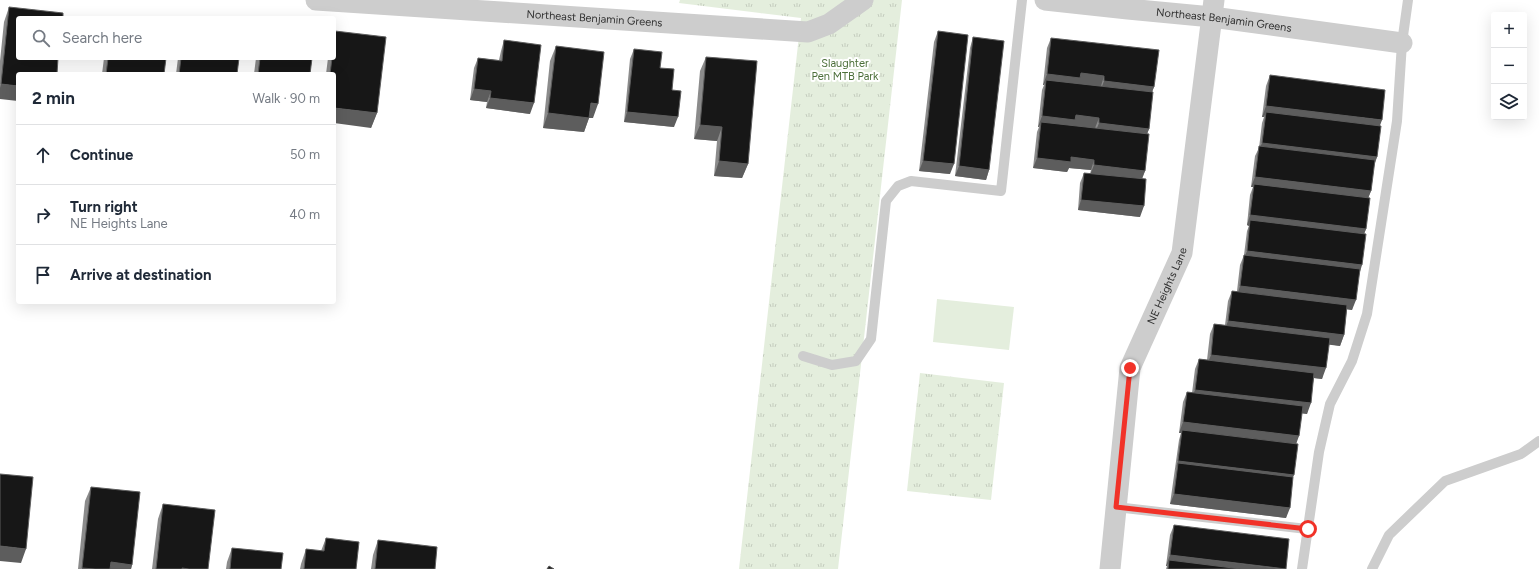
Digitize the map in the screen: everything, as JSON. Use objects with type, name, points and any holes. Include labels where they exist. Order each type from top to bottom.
[{"type":"street","name":"Northeast Benjamin Greens","points":[[316,0],[808,32],[829,24],[863,0]]},
{"type":"street","name":"Northeast Benjamin Greens","points":[[1045,0],[1213,8],[1402,43]]},
{"type":"street","name":"NE Heights Lane","points":[[1110,569],[1130,368],[1182,253],[1213,8]]},
{"type":"lane","points":[[803,356],[832,365],[856,361],[871,339],[886,201],[898,186],[911,181],[1001,191],[1022,0]]},
{"type":"lane","points":[[1302,569],[1319,452],[1330,404],[1352,361],[1367,314],[1397,121],[1402,43],[1408,0]]},
{"type":"lane","points":[[1372,569],[1389,535],[1445,481],[1521,454],[1539,441]]},
{"type":"lane","points":[[1116,507],[1308,529]]},
{"type":"green space","name":"Slaughter Pen MTB Park","points":[[680,0],[902,0],[838,569],[739,569],[801,18],[679,3]]},
{"type":"green space","points":[[937,299],[1014,307],[1009,350],[933,342]]},
{"type":"green space","points":[[920,373],[1004,383],[991,500],[907,491]]},
{"type":"building","points":[[9,7],[63,13],[63,16],[16,16],[16,60],[58,60],[57,72],[16,72],[16,86],[1,84]]},
{"type":"building","points":[[336,31],[386,37],[377,113],[336,108],[336,72],[330,72],[332,60],[336,60]]},
{"type":"building","points":[[938,31],[968,35],[954,164],[923,161]]},
{"type":"building","points":[[973,37],[1004,41],[989,170],[959,166]]},
{"type":"building","points":[[1051,38],[1159,50],[1154,87],[1104,81],[1104,76],[1081,73],[1080,78],[1047,74]]},
{"type":"building","points":[[504,40],[541,45],[534,103],[490,98],[491,91],[474,89],[478,58],[502,61]]},
{"type":"building","points":[[556,46],[604,52],[598,104],[591,103],[589,118],[548,113]]},
{"type":"building","points":[[634,49],[662,52],[660,68],[674,69],[672,90],[681,91],[678,117],[627,112]]},
{"type":"building","points":[[706,57],[757,61],[748,164],[719,161],[722,127],[700,125]]},
{"type":"building","points":[[108,60],[166,60],[164,72],[106,72]]},
{"type":"building","points":[[181,60],[239,60],[237,72],[179,72]]},
{"type":"building","points":[[260,60],[312,60],[310,72],[258,72]]},
{"type":"building","points":[[1270,75],[1385,90],[1382,120],[1266,106]]},
{"type":"building","points":[[1046,80],[1153,92],[1149,129],[1099,123],[1099,118],[1076,115],[1075,120],[1042,116]]},
{"type":"building","points":[[1266,112],[1381,126],[1377,157],[1262,143]]},
{"type":"building","points":[[1041,122],[1149,134],[1145,171],[1094,165],[1094,160],[1071,157],[1071,162],[1037,158]]},
{"type":"building","points":[[1259,146],[1375,160],[1371,191],[1255,177]]},
{"type":"building","points":[[1084,173],[1146,179],[1144,206],[1081,200]]},
{"type":"building","points":[[1254,184],[1370,198],[1366,229],[1250,215]]},
{"type":"building","points":[[1250,220],[1366,234],[1362,265],[1247,251]]},
{"type":"building","points":[[1244,255],[1360,269],[1356,300],[1240,286]]},
{"type":"building","points":[[1232,291],[1347,305],[1344,335],[1228,321]]},
{"type":"building","points":[[1214,324],[1330,338],[1326,368],[1211,355]]},
{"type":"building","points":[[1199,359],[1314,373],[1311,403],[1195,390]]},
{"type":"building","points":[[1187,392],[1303,406],[1299,436],[1183,422]]},
{"type":"building","points":[[1182,430],[1298,444],[1294,475],[1178,461]]},
{"type":"building","points":[[1178,463],[1293,477],[1290,508],[1174,494]]},
{"type":"building","points":[[0,474],[33,477],[26,549],[0,546]]},
{"type":"building","points":[[91,487],[140,492],[132,565],[111,562],[110,569],[82,568]]},
{"type":"building","points":[[163,504],[215,510],[208,569],[156,569]]},
{"type":"building","points":[[1174,525],[1289,539],[1286,569],[1170,555]]},
{"type":"building","points":[[326,538],[359,542],[356,569],[304,569],[306,549],[324,551]]},
{"type":"building","points":[[378,540],[437,547],[435,569],[375,569]]},
{"type":"building","points":[[232,548],[283,553],[281,569],[230,569]]},
{"type":"building","points":[[1169,560],[1241,569],[1168,569]]},
{"type":"building","points":[[549,566],[554,569],[547,569]]},
{"type":"route","points":[[1130,368],[1116,507],[1308,529]]}]
